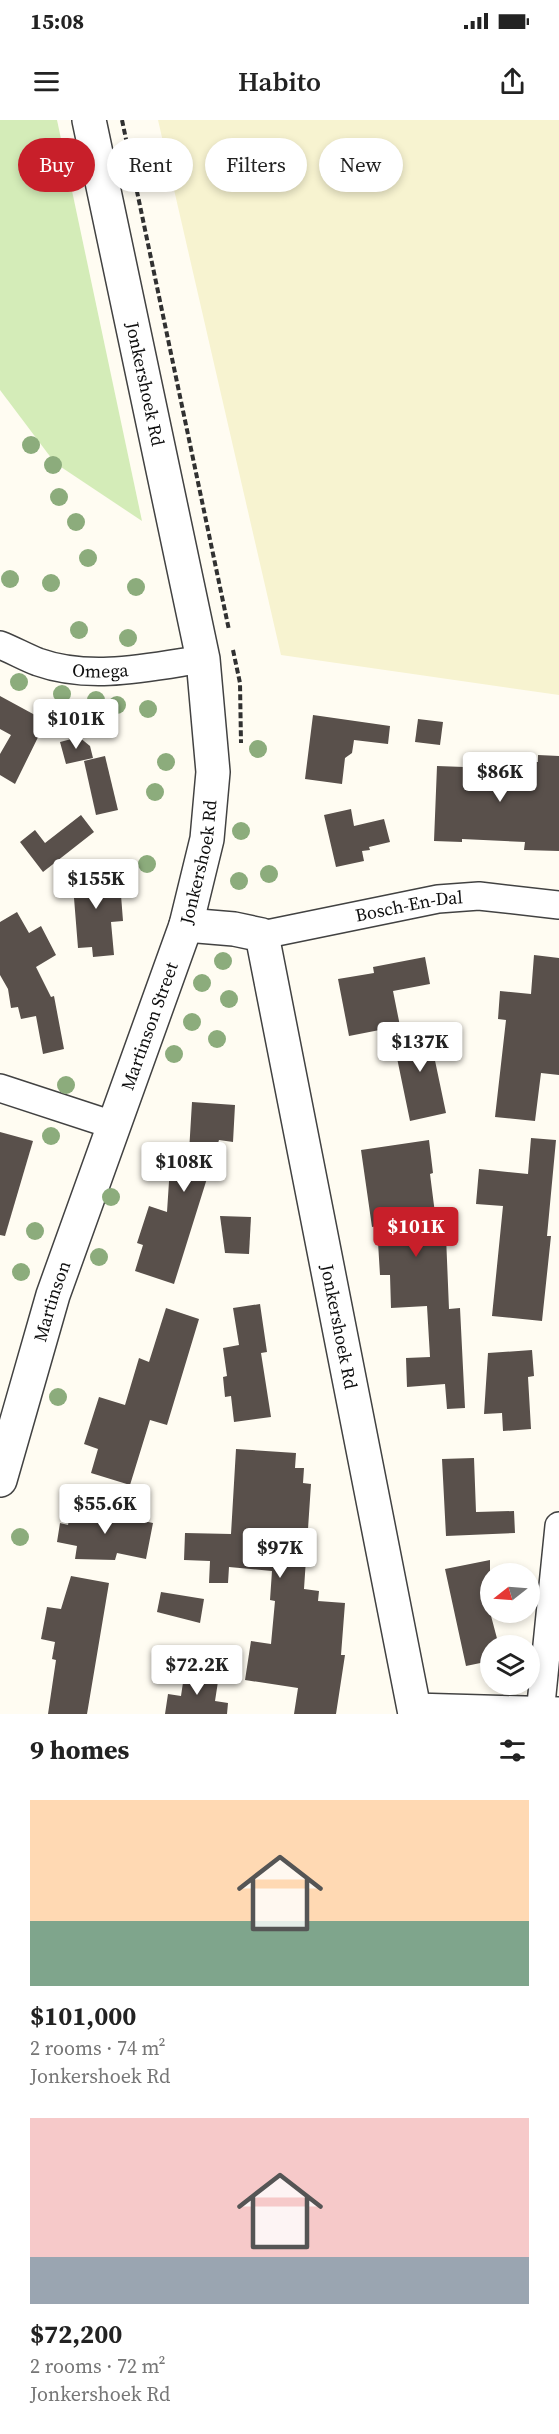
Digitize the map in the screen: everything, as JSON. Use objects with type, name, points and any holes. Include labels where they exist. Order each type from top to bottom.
[{"type":"street","name":"Jonkershoek Rd","points":[[89,120],[203,659],[213,772],[207,839],[186,925],[234,929],[262,935],[414,1711]]},
{"type":"street","name":"Omega","points":[[0,645],[40,663],[79,670],[127,671],[203,659]]},
{"type":"street","name":"Bosch-En-Dal","points":[[262,935],[438,899],[479,896],[559,905]]},
{"type":"street","name":"Martinson Street","points":[[113,1125],[186,925]]},
{"type":"street","points":[[0,1088],[113,1125]]},
{"type":"street","name":"Martinson","points":[[1,1469],[53,1295],[113,1125]]},
{"type":"street","points":[[414,1711],[546,1712],[559,1526]]},
{"type":"shaded area","points":[[158,120],[559,120],[559,695],[281,655],[175,192],[193,192],[193,138],[162,138]]},
{"type":"green space","points":[[0,120],[57,120],[61,138],[18,138],[18,192],[72,192],[142,521],[55,463],[0,390]]},
{"type":"building","points":[[0,696],[46,721],[15,784],[0,775],[0,754],[11,735],[0,729]]},
{"type":"building","points":[[313,715],[390,726],[388,744],[354,740],[352,753],[345,758],[342,784],[305,779]]},
{"type":"building","points":[[418,719],[443,722],[440,745],[415,742]]},
{"type":"building","points":[[79,737],[90,746],[93,758],[66,764],[60,742]]},
{"type":"building","points":[[538,755],[559,756],[559,851],[524,850],[525,842],[462,839],[462,842],[434,841],[437,766],[492,768],[492,760],[538,762]]},
{"type":"building","points":[[105,756],[118,810],[96,815],[84,761]]},
{"type":"building","points":[[351,809],[354,826],[384,819],[390,842],[362,851],[364,861],[336,867],[324,815]]},
{"type":"building","points":[[81,815],[94,832],[43,872],[20,842],[35,830],[45,843]]},
{"type":"building","points":[[114,870],[116,895],[121,895],[123,921],[111,922],[114,955],[93,957],[92,947],[78,948],[72,873]]},
{"type":"building","points":[[17,912],[29,933],[41,926],[56,955],[36,967],[51,997],[54,996],[64,1049],[43,1054],[36,1016],[21,1019],[18,1007],[11,1008],[8,989],[0,975],[0,922]]},
{"type":"building","points":[[534,955],[559,958],[559,1075],[541,1073],[535,1121],[495,1117],[506,1020],[498,1019],[500,991],[531,994]]},
{"type":"building","points":[[425,957],[430,984],[393,991],[400,1026],[349,1036],[338,979],[374,973],[373,967]]},
{"type":"building","points":[[443,1030],[447,1048],[433,1051],[446,1113],[410,1121],[397,1058],[390,1060],[386,1042]]},
{"type":"building","points":[[192,1102],[235,1105],[233,1142],[219,1140],[174,1284],[135,1271],[143,1245],[137,1243],[149,1206],[167,1212],[171,1151],[189,1152]]},
{"type":"building","points":[[0,1132],[33,1141],[5,1236],[0,1235]]},
{"type":"building","points":[[531,1138],[556,1140],[547,1236],[551,1236],[542,1321],[492,1316],[503,1206],[476,1204],[479,1169],[528,1174]]},
{"type":"building","points":[[429,1140],[433,1173],[430,1174],[438,1237],[446,1236],[449,1309],[460,1308],[465,1408],[447,1409],[445,1384],[407,1387],[406,1358],[430,1357],[427,1306],[391,1308],[390,1275],[380,1275],[377,1226],[372,1227],[361,1150]]},
{"type":"building","points":[[220,1216],[251,1217],[249,1254],[225,1253]]},
{"type":"building","points":[[260,1304],[267,1352],[261,1353],[271,1417],[234,1422],[231,1396],[225,1397],[223,1377],[227,1376],[223,1348],[239,1345],[233,1308]]},
{"type":"building","points":[[166,1308],[199,1319],[167,1425],[150,1420],[130,1485],[91,1473],[98,1449],[84,1444],[99,1397],[125,1405],[139,1358],[149,1362]]},
{"type":"building","points":[[532,1350],[534,1376],[528,1377],[531,1429],[503,1431],[502,1413],[484,1414],[488,1353]]},
{"type":"building","points":[[236,1449],[296,1453],[295,1468],[304,1468],[303,1483],[311,1484],[304,1589],[319,1591],[318,1601],[345,1603],[341,1655],[345,1655],[336,1714],[294,1714],[298,1688],[245,1680],[251,1641],[271,1644],[275,1601],[270,1600],[272,1571],[229,1567],[228,1583],[209,1583],[210,1561],[184,1560],[185,1533],[231,1534]]},
{"type":"building","points":[[474,1458],[476,1512],[514,1511],[515,1533],[446,1536],[442,1459]]},
{"type":"building","points":[[72,1506],[153,1523],[146,1559],[117,1553],[115,1560],[75,1559],[77,1546],[57,1542],[60,1523],[68,1525]]},
{"type":"building","points":[[490,1560],[490,1563],[480,1563],[480,1623],[493,1623],[496,1635],[480,1635],[480,1663],[466,1666],[445,1569]]},
{"type":"building","points":[[71,1576],[109,1583],[87,1714],[48,1714],[56,1660],[52,1659],[55,1642],[41,1639],[47,1607],[61,1609]]},
{"type":"building","points":[[161,1592],[204,1599],[200,1623],[157,1612]]},
{"type":"building","points":[[185,1669],[219,1675],[215,1701],[228,1703],[227,1714],[165,1714],[168,1694],[181,1696]]}]
